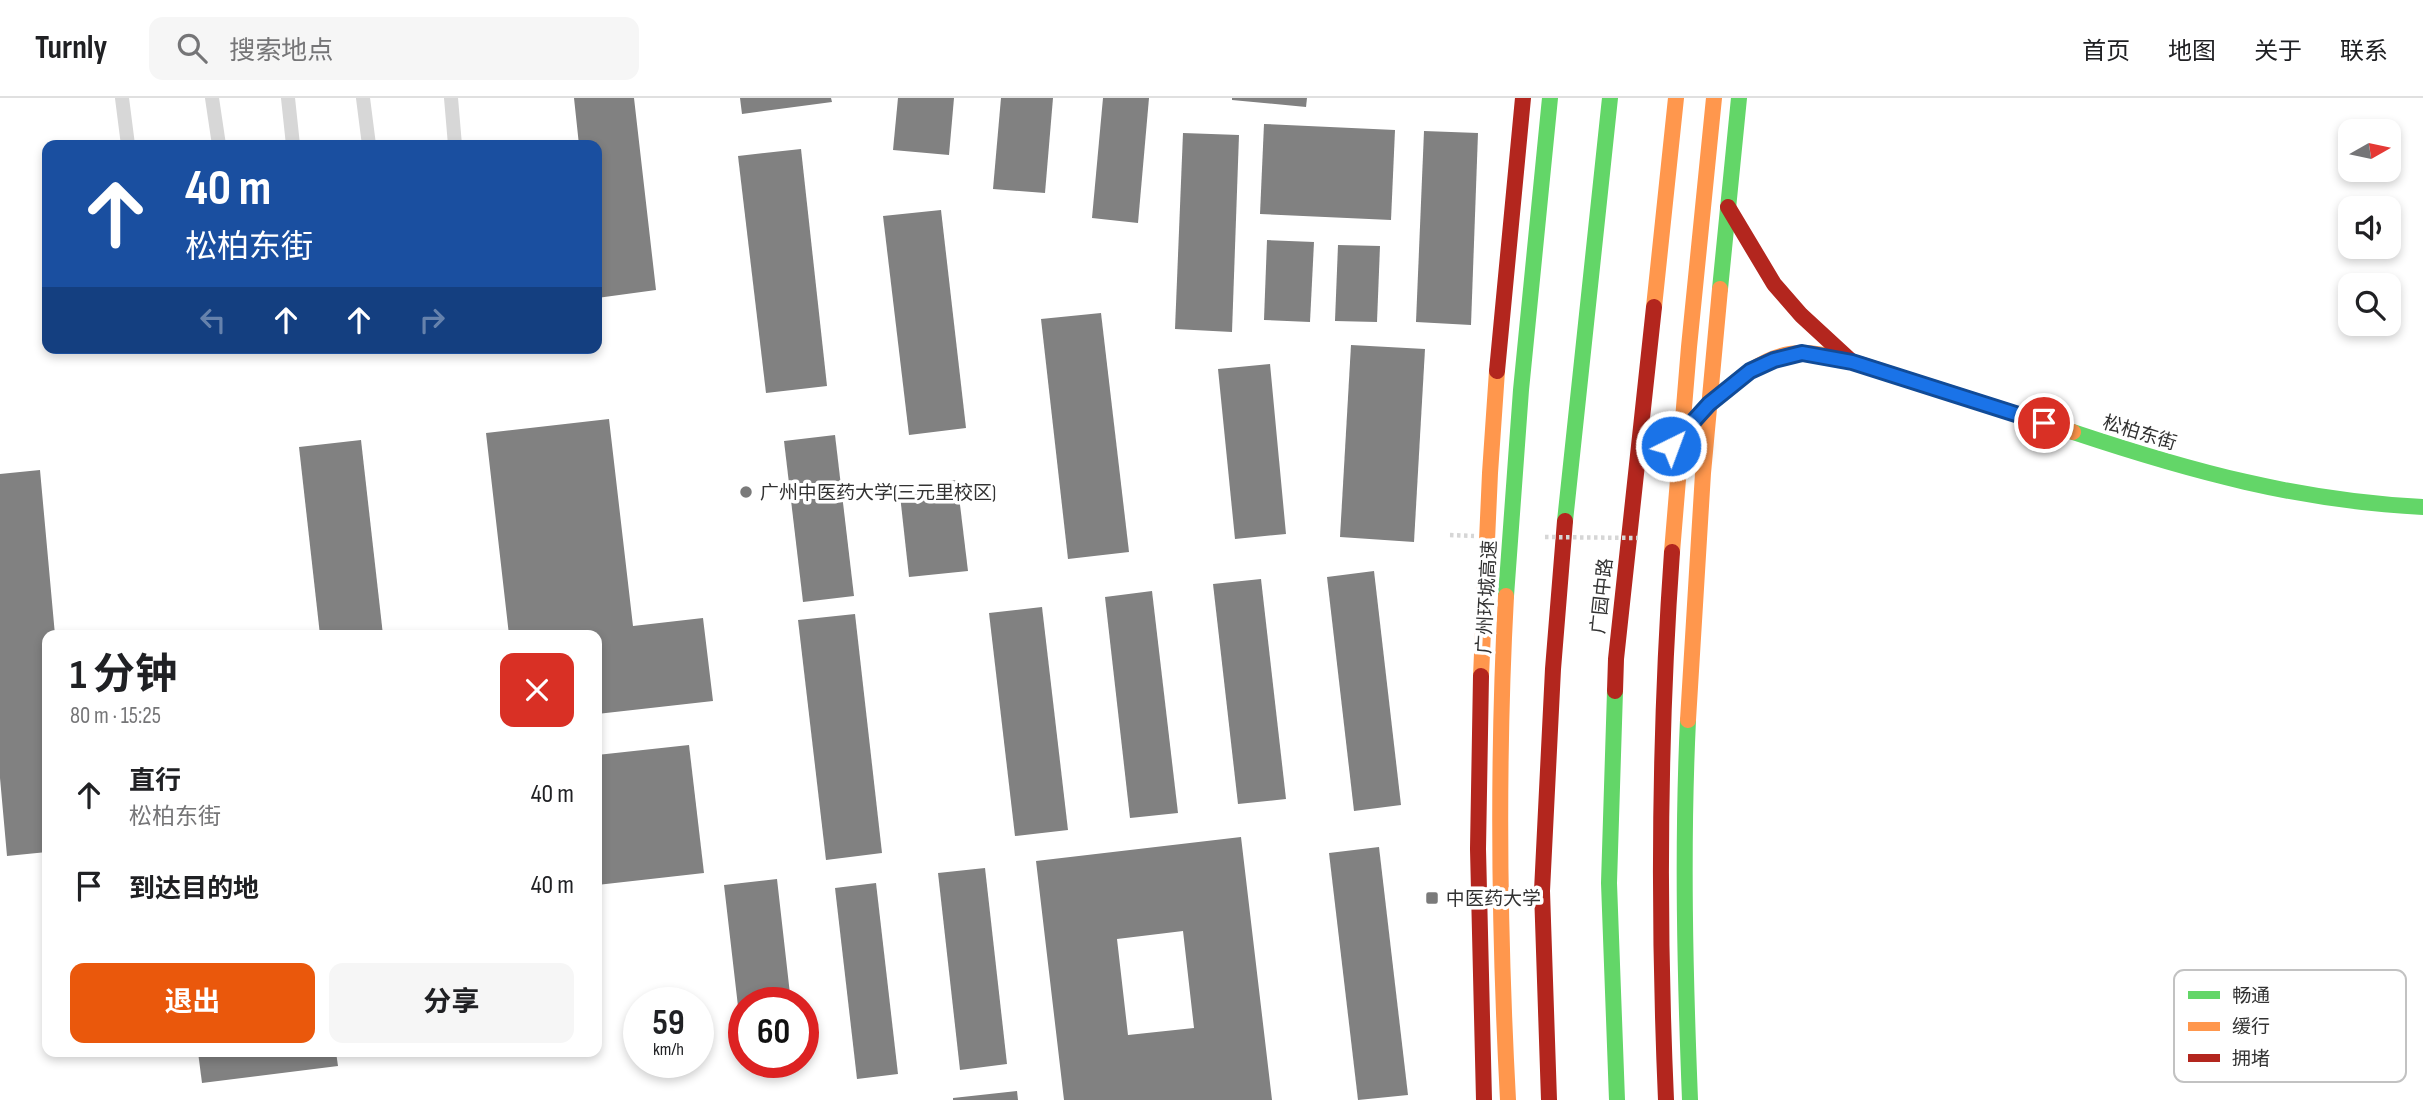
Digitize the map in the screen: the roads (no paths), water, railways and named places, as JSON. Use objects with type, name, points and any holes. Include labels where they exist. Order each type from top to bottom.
[{"type":"main road","points":[[1484,1100],[1477,839],[1482,652],[1496,400],[1523,98]]},
{"type":"main road","name":"广州环城高速","points":[[1508,1100],[1499,877],[1503,652],[1531,277],[1550,98]]},
{"type":"main road","points":[[1549,1100],[1542,891],[1553,669],[1567,493],[1610,98]]},
{"type":"main road","name":"广园中路","points":[[1617,1100],[1611,998],[1609,883],[1616,659],[1676,98]]},
{"type":"main road","points":[[1666,1100],[1662,1037],[1661,863],[1665,677],[1690,324],[1714,98]]},
{"type":"main road","points":[[1690,1100],[1684,943],[1691,636],[1709,404],[1739,98]]},
{"type":"main road","points":[[1696,121],[1728,207],[1774,284],[1801,316],[1852,362]]},
{"type":"main road","name":"松柏东街","points":[[1633,487],[1709,404],[1750,371],[1774,360],[1802,353],[1852,362],[2211,475],[2311,496],[2398,507],[2423,507]]},
{"type":"lane","points":[[122,98],[127,140]]},
{"type":"lane","points":[[212,98],[218,140]]},
{"type":"lane","points":[[288,98],[292,140]]},
{"type":"lane","points":[[363,98],[368,140]]},
{"type":"lane","points":[[451,98],[455,140]]},
{"type":"place","name":"广州中医药大学(三元里校区)","points":[[746,492]]},
{"type":"place","name":"中医药大学","points":[[1432,898]]}]
